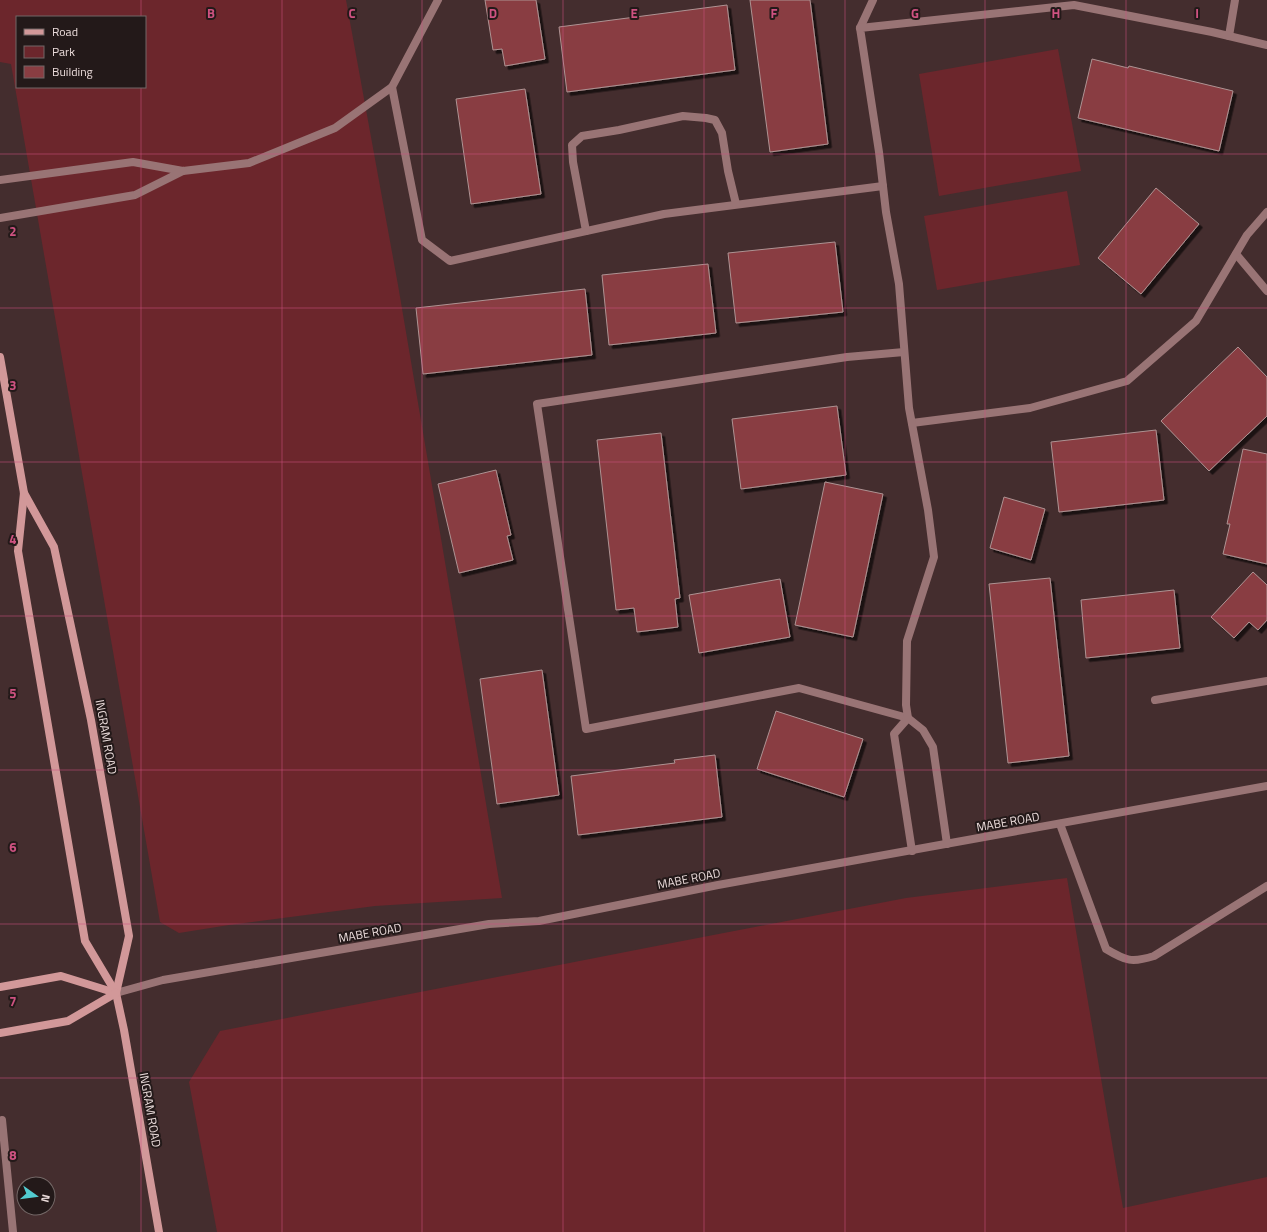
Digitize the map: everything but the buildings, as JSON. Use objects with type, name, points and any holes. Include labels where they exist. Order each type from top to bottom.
[{"type":"street","points":[[0,180],[133,162],[183,171],[249,163],[335,128],[392,87],[438,0]]},
{"type":"street","points":[[873,0],[860,28],[879,152],[886,212],[899,284],[909,408],[928,510],[934,557],[907,641],[906,705],[908,718],[894,734],[912,851]]},
{"type":"street","points":[[1229,36],[1236,0]]},
{"type":"street","points":[[860,28],[1074,5],[1267,45]]},
{"type":"street","points":[[392,87],[422,240],[450,261],[664,214],[883,186]]},
{"type":"street","points":[[586,231],[573,162],[572,145],[582,136],[619,130],[682,116],[715,120],[722,133],[728,171],[736,204]]},
{"type":"street","points":[[0,218],[135,195],[183,171]]},
{"type":"street","points":[[912,423],[1030,408],[1127,381],[1196,321],[1247,235],[1267,212]]},
{"type":"street","points":[[1236,254],[1267,291]]},
{"type":"street","points":[[904,352],[847,357],[536,404],[586,729],[800,688],[908,718],[923,730],[933,747],[947,844]]},
{"type":"street","name":"INGRAM ROAD","points":[[0,357],[24,493],[18,551],[85,941],[116,993],[124,1030],[159,1232]]},
{"type":"street","name":"INGRAM ROAD","points":[[24,493],[54,547],[91,720],[129,936],[116,993]]},
{"type":"street","points":[[1155,700],[1267,681]]},
{"type":"street","name":"MABE ROAD","points":[[116,993],[163,980],[489,924],[539,921],[718,885],[1267,786]]},
{"type":"street","points":[[1060,824],[1106,949],[1123,959],[1139,961],[1154,956],[1267,886]]},
{"type":"street","points":[[0,987],[61,976],[116,993]]},
{"type":"street","points":[[0,1033],[68,1021],[116,993]]},
{"type":"street","points":[[2,1120],[13,1232]]},
{"type":"green space","points":[[0,0],[346,0],[398,285],[502,898],[375,906],[179,933],[160,922],[11,64],[0,62]]},
{"type":"green space","points":[[1058,49],[1081,171],[939,196],[919,74]]},
{"type":"green space","points":[[1067,191],[1080,265],[937,290],[924,216]]},
{"type":"green space","points":[[1067,878],[1123,1208],[1267,1177],[1267,1232],[217,1232],[189,1082],[220,1031],[906,898]]}]
